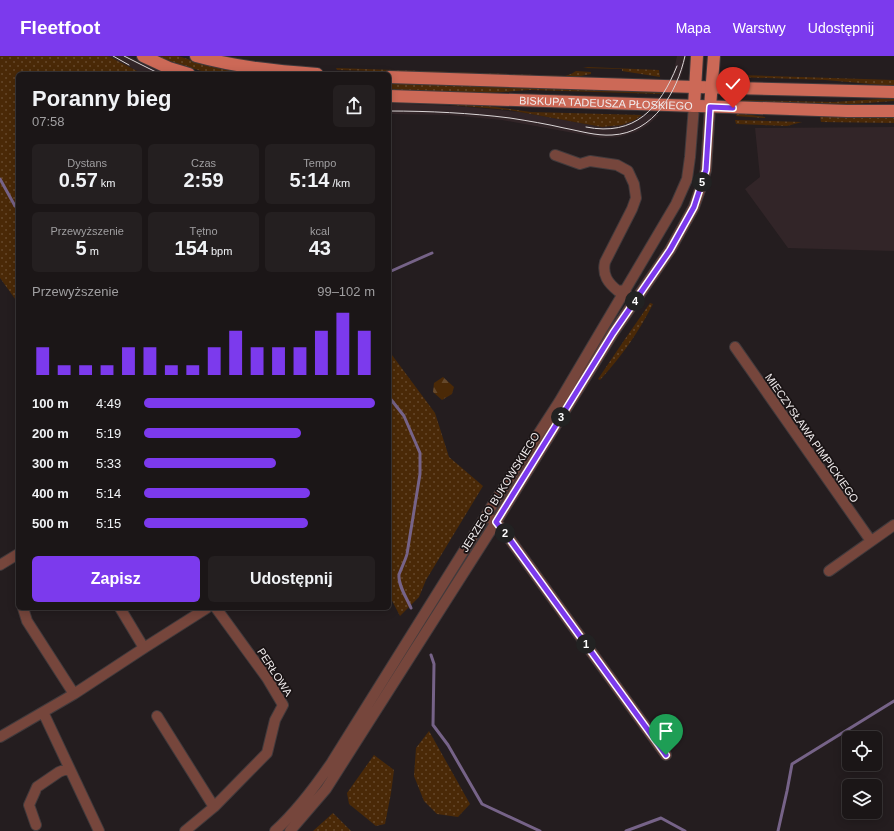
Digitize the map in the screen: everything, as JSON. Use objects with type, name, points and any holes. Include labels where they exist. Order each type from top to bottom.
[{"type":"main road","points":[[144,56],[169,68],[182,72]]},
{"type":"main road","points":[[196,56],[213,61],[252,68],[287,72]]},
{"type":"main road","points":[[694,106],[697,56]]},
{"type":"main road","points":[[710,107],[714,56]]},
{"type":"main road","name":"BISKUPA TADEUSZA PŁOSKIEGO","points":[[391,77],[712,88],[894,92]]},
{"type":"main road","name":"BISKUPA TADEUSZA PŁOSKIEGO","points":[[391,96],[847,111],[894,110]]},
{"type":"street","name":"JERZEGO BUKOWSKIEGO","points":[[275,831],[300,806],[328,768],[559,402],[676,204],[687,179],[694,106]]},
{"type":"street","name":"JERZEGO BUKOWSKIEGO","points":[[290,831],[326,789],[496,522],[613,333],[670,250],[694,207],[706,170],[710,107]]},
{"type":"street","points":[[555,155],[580,164],[590,161],[617,165],[628,172],[634,184],[636,198],[632,209],[609,246],[603,269],[604,275],[608,282],[618,291],[626,290]]},
{"type":"street","name":"MIECZYSŁAWA PIMPICKIEGO","points":[[735,347],[871,541]]},
{"type":"street","points":[[486,516],[496,522],[516,547],[666,755]]},
{"type":"street","points":[[829,572],[894,525]]},
{"type":"street","points":[[0,565],[16,555]]},
{"type":"street","points":[[24,610],[27,621],[74,694]]},
{"type":"street","points":[[121,610],[144,648]]},
{"type":"street","points":[[0,738],[74,694],[204,610]]},
{"type":"street","name":"PERŁOWA","points":[[185,831],[214,807],[267,753],[275,720],[283,706],[267,678],[217,610]]},
{"type":"street","points":[[43,712],[99,831]]},
{"type":"street","points":[[157,716],[214,807]]},
{"type":"street","points":[[36,825],[29,805],[37,787],[59,772],[70,768]]},
{"type":"shaded area","points":[[108,56],[128,56],[163,72],[139,72]]},
{"type":"shaded area","points":[[677,56],[686,56],[683,70],[680,79],[669,81],[674,70]]},
{"type":"shaded area","points":[[391,103],[456,106],[520,112],[602,127],[609,127],[635,120],[644,114],[659,115],[648,125],[636,132],[619,137],[601,138],[502,120],[449,115],[391,114]]},
{"type":"shaded area","points":[[894,127],[894,251],[788,248],[745,189],[760,177],[755,128]]},
{"type":"green space","points":[[0,56],[108,56],[139,72],[16,72],[16,300],[0,278]]},
{"type":"green space","points":[[157,56],[178,56],[210,66],[242,72],[204,72]]},
{"type":"green space","points":[[588,67],[659,70],[660,77],[622,71],[622,69],[583,68]]},
{"type":"green space","points":[[336,68],[565,76],[576,71],[591,72],[591,74],[576,77],[337,70]]},
{"type":"green space","points":[[738,75],[894,80],[894,86],[825,80],[738,77]]},
{"type":"green space","points":[[391,83],[663,92],[661,94],[530,90],[487,93],[391,90]]},
{"type":"green space","points":[[894,98],[894,101],[840,105],[736,102],[736,100],[834,102]]},
{"type":"green space","points":[[427,103],[481,105],[531,112],[642,115],[635,120],[622,125],[602,127],[509,110]]},
{"type":"green space","points":[[737,113],[765,117],[765,118],[736,116]]},
{"type":"green space","points":[[894,116],[894,123],[821,122],[820,117]]},
{"type":"green space","points":[[735,120],[802,122],[787,126],[736,124]]},
{"type":"green space","points":[[650,303],[653,304],[629,344],[608,371],[600,380],[598,379],[625,339]]},
{"type":"green space","points":[[391,354],[435,413],[449,457],[483,486],[426,580],[419,597],[400,616],[391,599]]},
{"type":"green space","points":[[443,377],[454,387],[452,394],[442,400],[433,392],[434,383]]},
{"type":"green space","points":[[429,731],[470,804],[458,817],[437,814],[424,801],[414,776],[416,748]]},
{"type":"green space","points":[[374,755],[394,770],[385,824],[376,826],[349,804],[347,793]]},
{"type":"green space","points":[[333,813],[351,831],[313,831]]},
{"type":"waterway","points":[[0,179],[16,207]]},
{"type":"waterway","points":[[391,271],[432,253]]},
{"type":"waterway","points":[[391,400],[404,416],[420,453],[420,474],[407,554],[399,575],[401,588],[411,608]]},
{"type":"waterway","points":[[431,655],[434,664],[433,725],[448,745],[482,804],[540,831]]},
{"type":"waterway","points":[[778,831],[792,764],[894,701]]},
{"type":"waterway","points":[[626,831],[661,818],[685,831]]},
{"type":"tram line","points":[[113,56],[129,65]]},
{"type":"tram line","points":[[124,56],[156,72]]},
{"type":"tram line","points":[[391,111],[419,111],[495,116],[531,121],[600,135],[627,133],[640,127],[651,119],[661,108],[676,83],[685,56]]},
{"type":"tram line","points":[[586,127],[603,129],[618,128],[632,123],[644,116],[662,95],[677,66]]},
{"type":"route","points":[[666,755],[496,522],[613,333],[670,250],[694,207],[706,170],[710,107],[733,108]]}]
